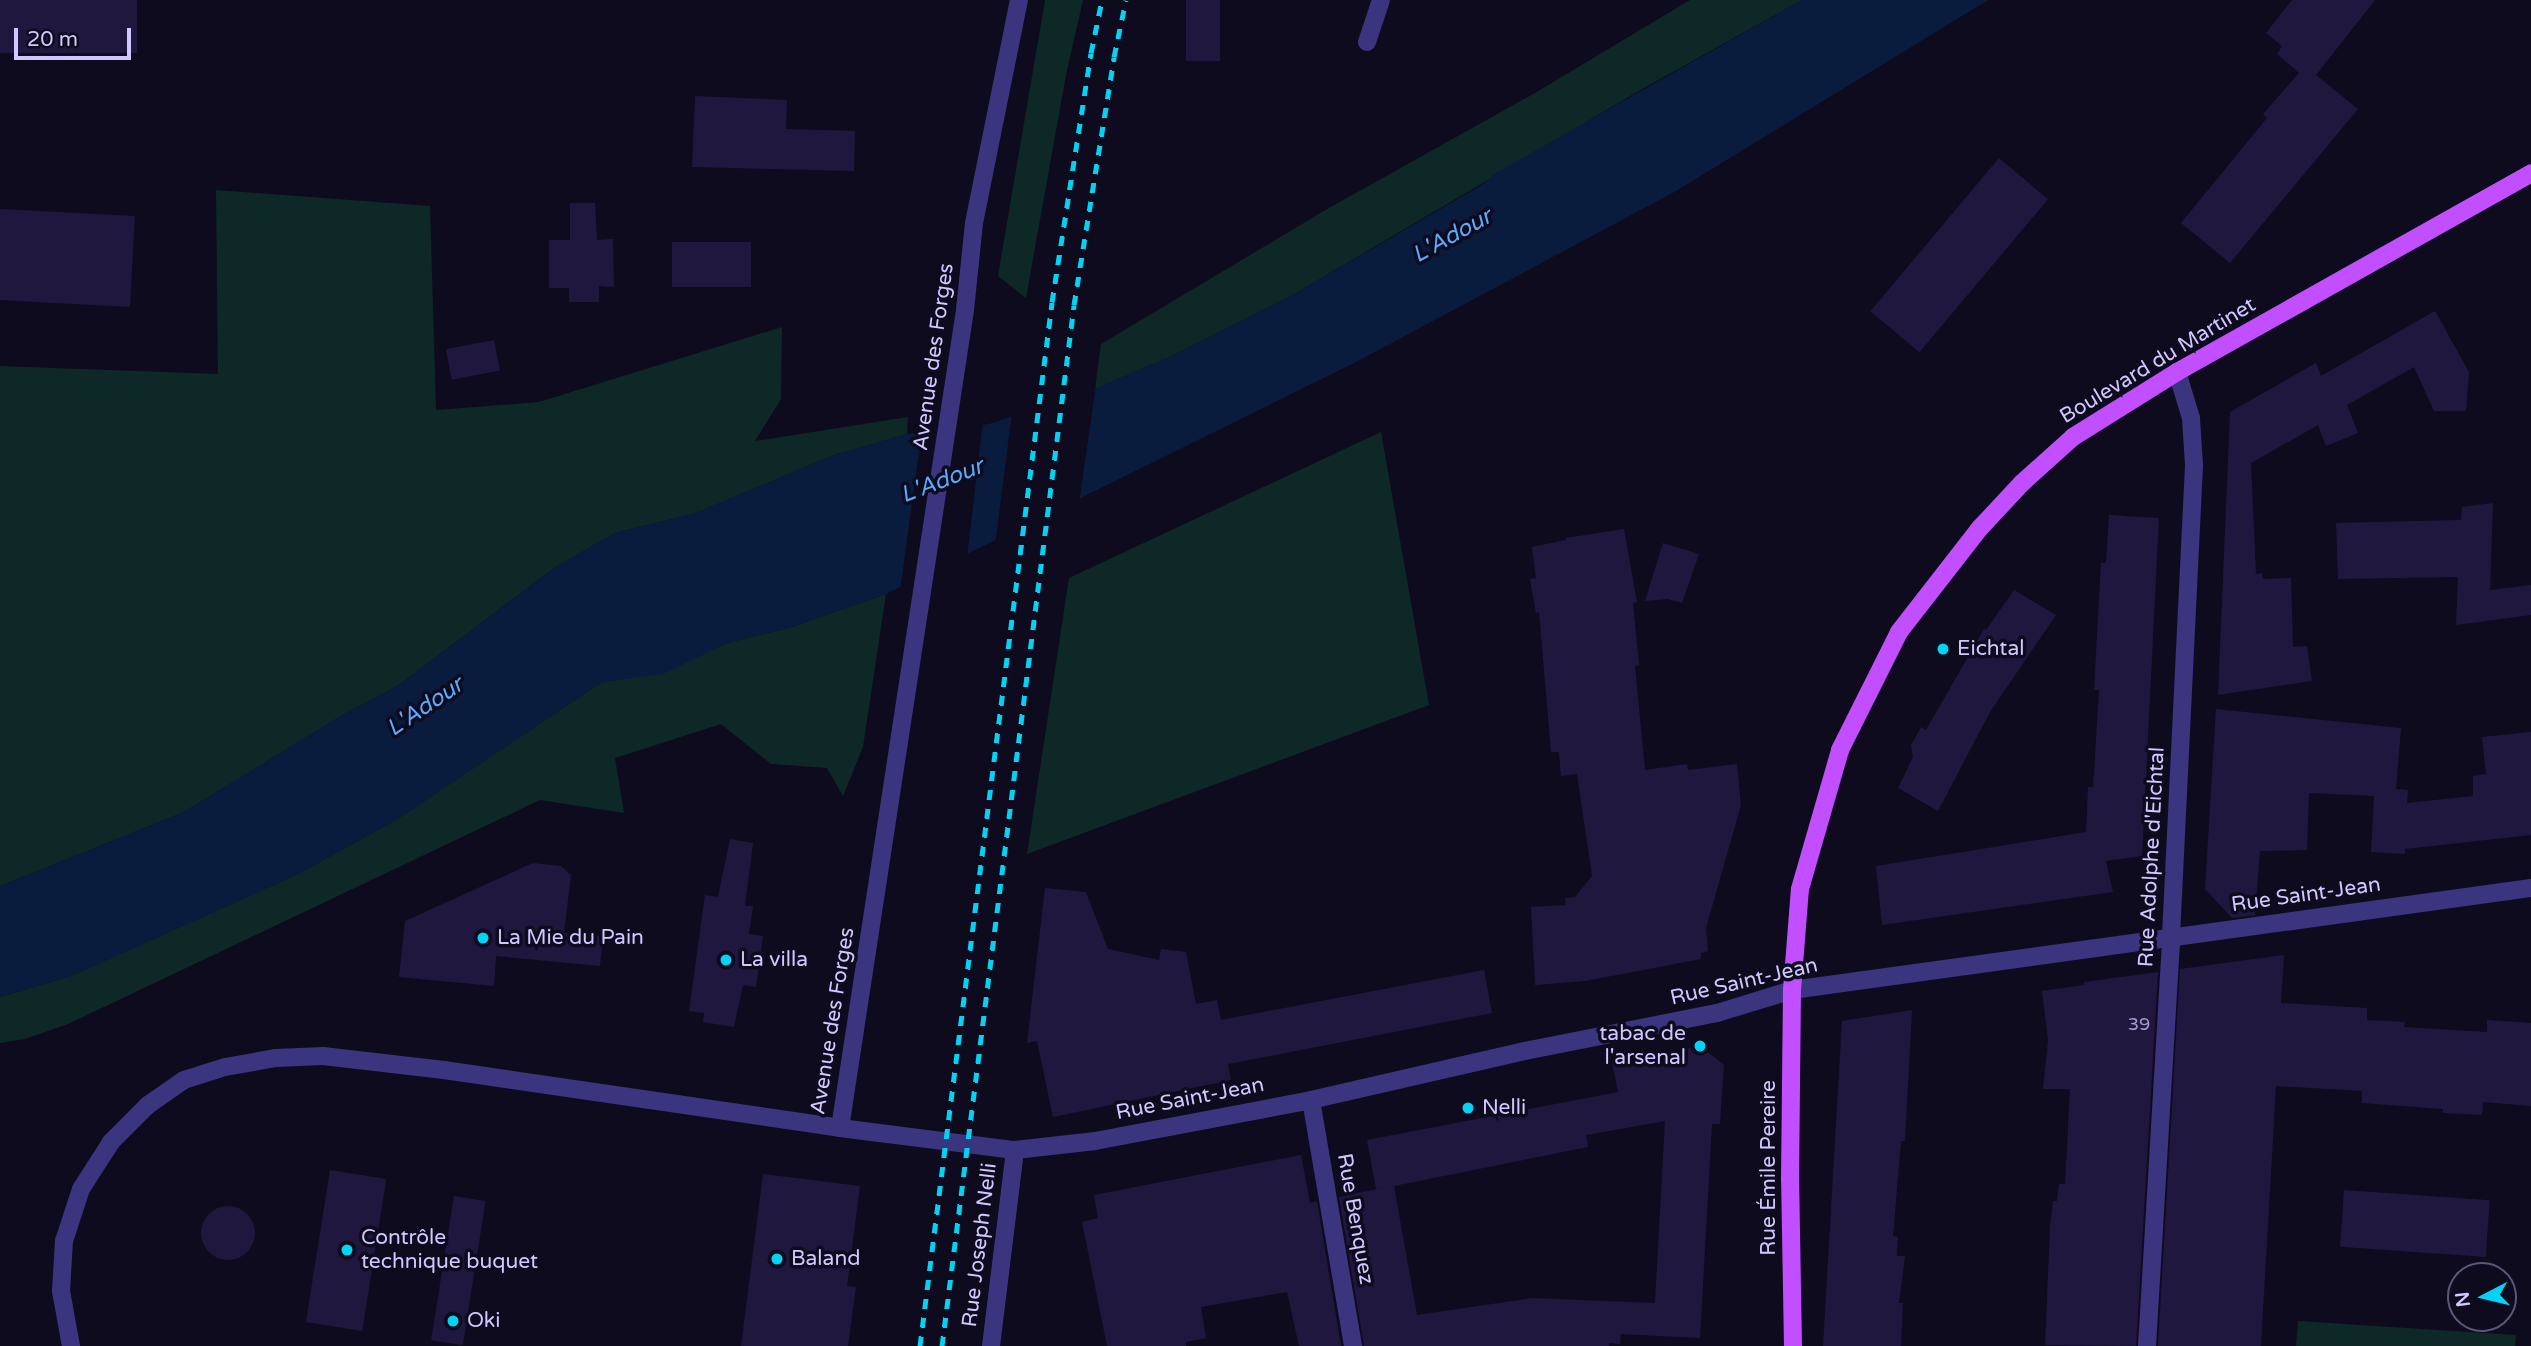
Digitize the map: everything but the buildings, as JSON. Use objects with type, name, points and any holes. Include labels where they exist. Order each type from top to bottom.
[{"type":"main road","name":"Boulevard du Martinet","points":[[1792,990],[1800,889],[1840,750],[1899,632],[1980,528],[2022,483],[2073,437],[2177,372],[2531,173]]},
{"type":"main road","name":"Rue Émile Pereire","points":[[1792,990],[1790,1180],[1793,1346]]},
{"type":"street","name":"Avenue des Forges","points":[[71,1346],[61,1291],[63,1253],[64,1241],[81,1189],[111,1142],[148,1105],[184,1080],[225,1067],[276,1058],[323,1056],[444,1070],[840,1128],[965,310],[974,223],[1020,0]]},
{"type":"street","points":[[1367,42],[1381,0]]},
{"type":"street","name":"Rue Adolphe d'Eichtal","points":[[2147,1346],[2171,936],[2194,465],[2191,418],[2177,372]]},
{"type":"street","name":"Rue Saint-Jean","points":[[840,1128],[1015,1150],[1095,1141],[1311,1100],[1525,1051],[1717,1013],[1792,990],[2531,888]]},
{"type":"street","name":"Rue Benquez","points":[[1311,1100],[1353,1346]]},
{"type":"street","name":"Rue Joseph Nelli","points":[[991,1346],[1015,1150]]},
{"type":"green space","points":[[1045,0],[1083,0],[1066,75],[1026,298],[998,276]]},
{"type":"green space","points":[[1690,0],[1802,0],[1637,92],[1291,296],[1174,355],[1095,389],[1101,344],[1329,208],[1535,93]]},
{"type":"green space","points":[[216,190],[430,206],[436,410],[539,402],[782,327],[781,399],[755,441],[908,417],[907,434],[834,455],[696,513],[615,533],[554,568],[399,685],[341,716],[184,812],[0,886],[0,366],[218,374]]},
{"type":"green space","points":[[1381,432],[1429,705],[1027,854],[1069,578]]},
{"type":"green space","points":[[886,594],[863,747],[843,796],[827,768],[771,764],[721,724],[615,758],[624,813],[540,800],[68,1024],[25,1039],[0,1043],[0,997],[71,976],[296,875],[396,820],[602,682],[663,673],[727,643],[789,628]]},
{"type":"green space","points":[[2298,1321],[2516,1335],[2515,1346],[2296,1346]]},
{"type":"water","name":"L'Adour","points":[[1802,0],[1988,0],[1676,191],[1356,362],[886,594],[789,628],[727,643],[663,674],[602,682],[396,820],[296,875],[71,976],[0,997],[0,886],[184,812],[341,716],[399,685],[554,568],[615,533],[696,513],[834,455],[907,434],[989,424],[1095,389],[1174,355],[1291,296],[1485,183],[1494,174]]},
{"type":"pier","points":[[1096,385],[1079,503],[995,545],[1012,413]]},
{"type":"pier","points":[[983,421],[967,558],[900,591],[922,429]]},
{"type":"railway","points":[[920,1346],[1052,302],[1091,53],[1102,0]]},
{"type":"railway","points":[[942,1346],[1074,305],[1114,57],[1126,0]]},
{"type":"place","name":"Eichtal","points":[[1943,649]]},
{"type":"place","name":"La Mie du Pain","points":[[483,938]]},
{"type":"place","name":"La villa","points":[[726,960]]},
{"type":"place","name":"tabac de l'arsenal","points":[[1700,1046]]},
{"type":"place","name":"Nelli","points":[[1468,1108]]},
{"type":"place","name":"Contrôle technique buquet","points":[[347,1250]]},
{"type":"place","name":"Baland","points":[[777,1259]]},
{"type":"place","name":"Oki","points":[[453,1321]]}]
